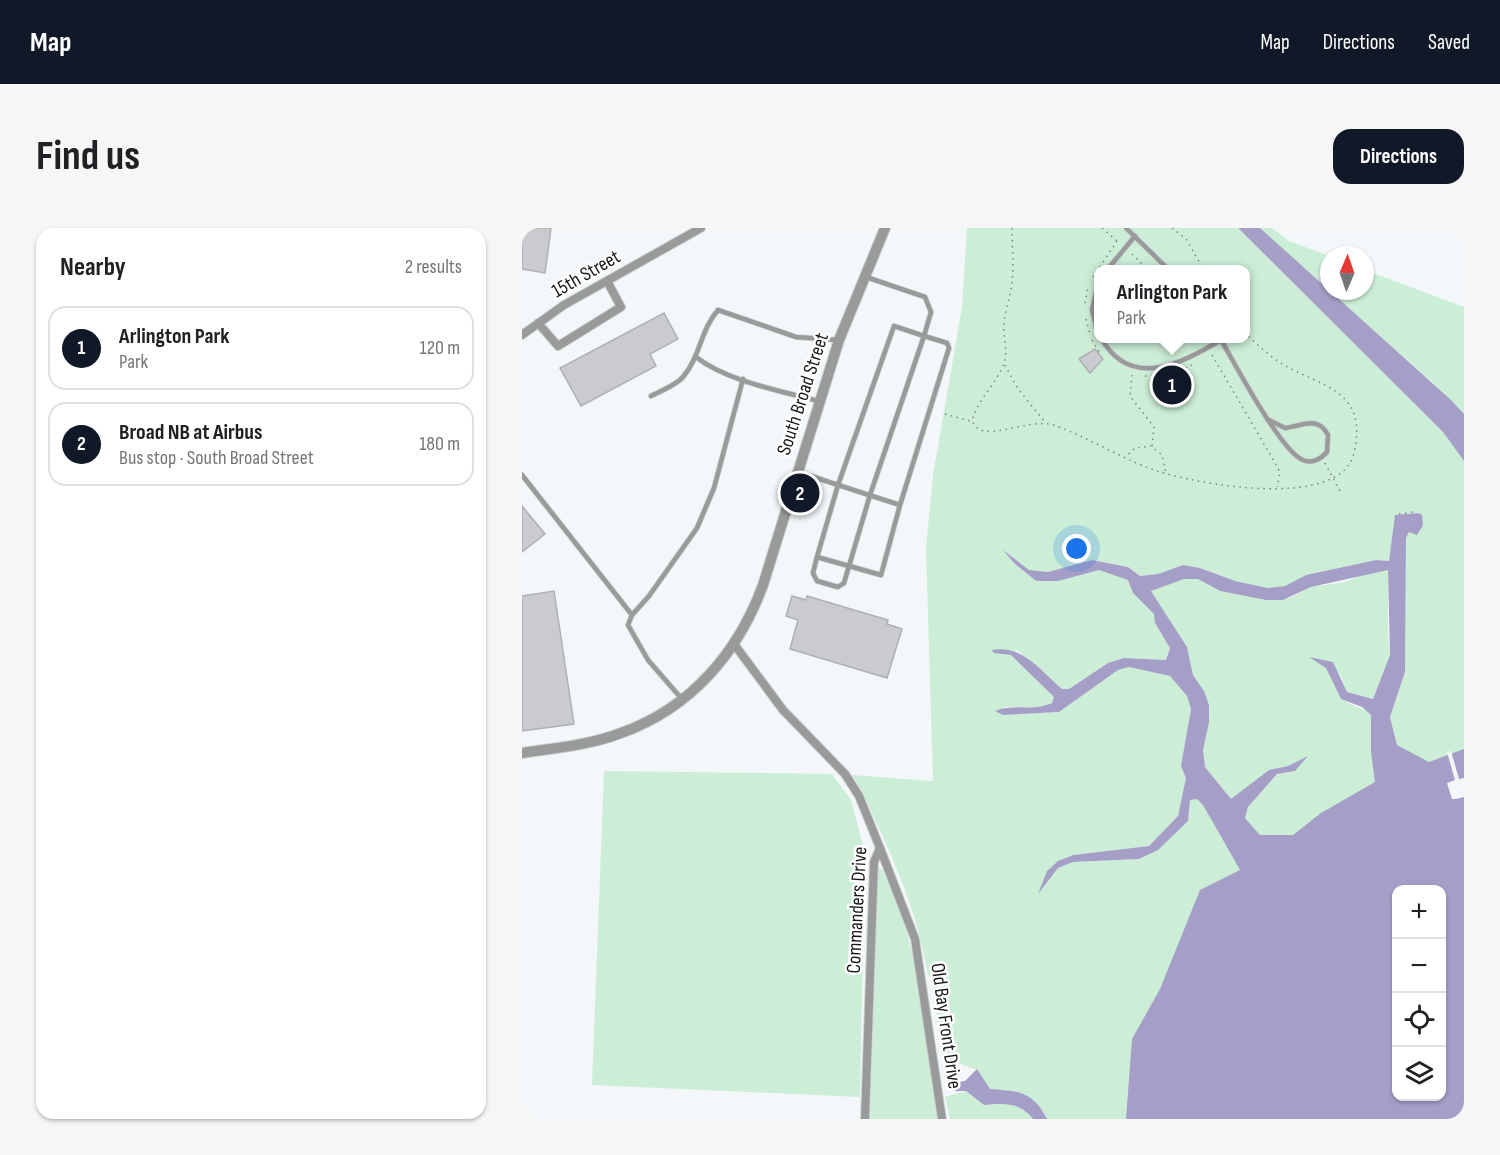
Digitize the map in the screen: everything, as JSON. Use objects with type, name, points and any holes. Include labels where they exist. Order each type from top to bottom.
[{"type":"street","name":"15th Street","points":[[522,335],[564,305],[701,228]]},
{"type":"street","name":"South Broad Street","points":[[522,753],[571,746],[621,734],[663,713],[682,700],[721,663],[745,628],[763,585],[839,340],[885,228]]},
{"type":"street","points":[[538,323],[558,346],[585,330],[621,307],[607,281]]},
{"type":"street","name":"Commanders Drive","points":[[734,644],[783,710],[845,774],[859,796],[880,848],[874,862],[865,1119]]},
{"type":"street","name":"Old Bay Front Drive","points":[[880,848],[915,939],[942,1119]]},
{"type":"lane","points":[[1126,228],[1164,265]]},
{"type":"lane","points":[[1111,265],[1135,236]]},
{"type":"lane","points":[[817,556],[849,566],[881,575],[900,505],[949,348],[947,343],[924,336],[894,326],[838,485],[817,556],[813,573],[817,581],[838,587],[844,583],[849,566],[870,495],[924,336],[931,312],[926,297],[864,277]]},
{"type":"lane","points":[[1094,301],[1092,310],[1094,318]]},
{"type":"lane","points":[[651,396],[682,379],[696,357],[711,318],[718,310],[796,337],[839,340]]},
{"type":"lane","points":[[1104,343],[1108,350],[1127,364],[1154,369],[1173,365],[1215,343]]},
{"type":"lane","points":[[1222,343],[1269,420],[1297,457],[1310,461],[1322,457],[1329,443],[1328,435],[1321,426],[1306,422],[1285,428],[1269,420]]},
{"type":"lane","points":[[696,357],[705,364],[743,379],[819,401]]},
{"type":"lane","points":[[682,700],[648,660],[628,625],[632,615],[649,596],[697,528],[714,488],[743,379]]},
{"type":"lane","points":[[797,471],[900,505]]},
{"type":"lane","points":[[522,476],[632,615]]},
{"type":"path","points":[[973,422],[974,411],[993,386],[1004,363],[1004,323],[1012,284],[1012,228]]},
{"type":"path","points":[[1172,228],[1186,239],[1201,265]]},
{"type":"path","points":[[945,414],[973,422],[979,430],[988,433],[1024,424],[1045,423],[1124,458],[1166,473],[1241,487],[1277,488],[1314,485],[1334,478],[1348,467],[1354,453],[1356,421],[1348,404],[1332,387],[1283,364],[1250,338]]},
{"type":"path","points":[[1208,348],[1278,468],[1280,473],[1277,488]]},
{"type":"path","points":[[1004,363],[1018,389],[1045,423]]},
{"type":"path","points":[[1132,374],[1130,396],[1154,427],[1152,447]]},
{"type":"path","points":[[1124,458],[1135,448],[1152,447],[1162,455],[1166,473]]},
{"type":"path","points":[[1322,457],[1341,493]]},
{"type":"path","points":[[1399,514],[1413,512]]},
{"type":"green space","points":[[967,228],[1238,228],[1443,432],[1464,461],[1464,919],[1446,895],[1446,885],[1392,885],[1392,899],[1296,1119],[1047,1119],[1031,1098],[1017,1092],[990,1089],[977,1070],[942,1057],[932,977],[928,975],[910,904],[883,837],[852,775],[933,781],[926,548],[933,475],[962,307]],"holes":[[[1418,513],[1406,538],[1405,672],[1390,717],[1397,745],[1419,758],[1371,752],[1371,715],[1346,701],[1326,668],[1340,674],[1347,692],[1373,699],[1390,655],[1388,570],[1371,572],[1345,582],[1311,587],[1290,598],[1266,600],[1220,591],[1198,579],[1184,579],[1153,588],[1151,591],[1187,647],[1193,675],[1204,691],[1209,723],[1203,750],[1205,767],[1232,800],[1269,770],[1288,766],[1306,757],[1295,771],[1277,774],[1248,807],[1245,818],[1260,835],[1240,870],[1203,805],[1197,799],[1190,800],[1158,850],[1139,859],[1073,862],[1058,868],[1039,892],[1058,861],[1073,855],[1149,846],[1179,816],[1186,778],[1182,766],[1191,709],[1187,696],[1170,676],[1129,667],[1118,670],[1059,712],[1003,715],[1005,707],[1041,708],[1052,703],[1054,697],[1010,654],[1017,650],[1062,689],[1069,689],[1108,663],[1124,658],[1166,660],[1170,647],[1155,623],[1154,614],[1133,593],[1129,580],[1099,569],[1058,581],[1036,581],[1014,563],[1006,552],[1029,570],[1048,572],[1092,560],[1128,567],[1140,576],[1158,574],[1183,565],[1200,568],[1235,581],[1268,588],[1285,586],[1306,575],[1376,560],[1389,561],[1395,515]]]},
{"type":"green space","points":[[1252,228],[1272,228],[1289,241],[1320,253],[1320,283],[1272,240]]},
{"type":"green space","points":[[1374,273],[1464,307],[1464,414],[1434,384],[1339,300],[1374,300]]},
{"type":"green space","points":[[604,771],[832,774],[851,800],[865,853],[860,1097],[592,1085]]},
{"type":"green space","points":[[878,869],[882,869],[895,898],[914,960],[925,1023],[937,1119],[870,1119]]},
{"type":"green space","points":[[966,1091],[984,1105],[1011,1105],[1023,1109],[1033,1119],[950,1119],[945,1097]]},
{"type":"shaded area","points":[[1238,228],[1260,228],[1320,282],[1320,300],[1340,300],[1451,400],[1464,414],[1464,461],[1443,432]]},
{"type":"shaded area","points":[[1418,513],[1422,515],[1423,525],[1417,535],[1409,532],[1406,538],[1405,672],[1390,717],[1397,745],[1429,762],[1464,749],[1464,1119],[1126,1119],[1132,1039],[1160,989],[1200,890],[1240,870],[1203,805],[1197,799],[1190,800],[1188,821],[1158,850],[1139,859],[1073,862],[1058,868],[1038,894],[1047,871],[1058,861],[1073,855],[1149,846],[1178,816],[1186,778],[1181,766],[1191,709],[1187,696],[1170,676],[1129,667],[1118,670],[1059,712],[1003,715],[995,711],[1045,706],[1052,703],[1054,697],[1011,655],[994,653],[992,650],[1003,649],[1022,655],[1039,667],[1062,689],[1069,689],[1108,663],[1124,658],[1166,660],[1170,648],[1155,623],[1154,614],[1133,593],[1128,580],[1099,570],[1058,581],[1036,581],[1014,563],[1003,550],[1029,570],[1048,572],[1092,560],[1128,567],[1140,576],[1158,574],[1183,565],[1200,568],[1235,581],[1268,588],[1285,586],[1306,575],[1376,560],[1389,561],[1395,515]],"holes":[[[1388,570],[1390,655],[1373,699],[1347,692],[1333,662],[1309,657],[1326,668],[1341,699],[1362,707],[1371,715],[1371,752],[1375,782],[1321,813],[1293,835],[1260,835],[1245,818],[1248,807],[1277,774],[1295,771],[1308,756],[1288,766],[1269,770],[1231,799],[1205,767],[1203,750],[1209,723],[1209,705],[1204,691],[1193,675],[1187,647],[1151,591],[1184,579],[1198,579],[1220,591],[1266,600],[1283,600],[1311,587]]]},
{"type":"shaded area","points":[[977,1069],[990,1089],[1024,1094],[1036,1103],[1047,1119],[1033,1119],[1023,1109],[1011,1105],[984,1105],[966,1091],[955,1091],[954,1083],[965,1081]]},
{"type":"pier","points":[[1451,751],[1459,779],[1464,778],[1464,797],[1456,799],[1452,799],[1447,783],[1455,780],[1447,752]]},
{"type":"building","points":[[522,228],[551,228],[545,273],[522,269]]},
{"type":"building","points":[[664,313],[678,339],[650,354],[656,366],[581,406],[560,368]]},
{"type":"building","points":[[1095,349],[1103,359],[1090,373],[1079,359]]},
{"type":"building","points":[[522,506],[545,534],[522,552]]},
{"type":"building","points":[[554,591],[574,724],[522,731],[522,596]]},
{"type":"building","points":[[792,596],[806,600],[807,596],[888,620],[887,624],[902,629],[887,678],[790,649],[798,620],[786,616]]},
{"type":"place","name":"Arlington Park","points":[[1172,385]]},
{"type":"place","name":"Broad NB at Airbus","points":[[800,493]]}]
